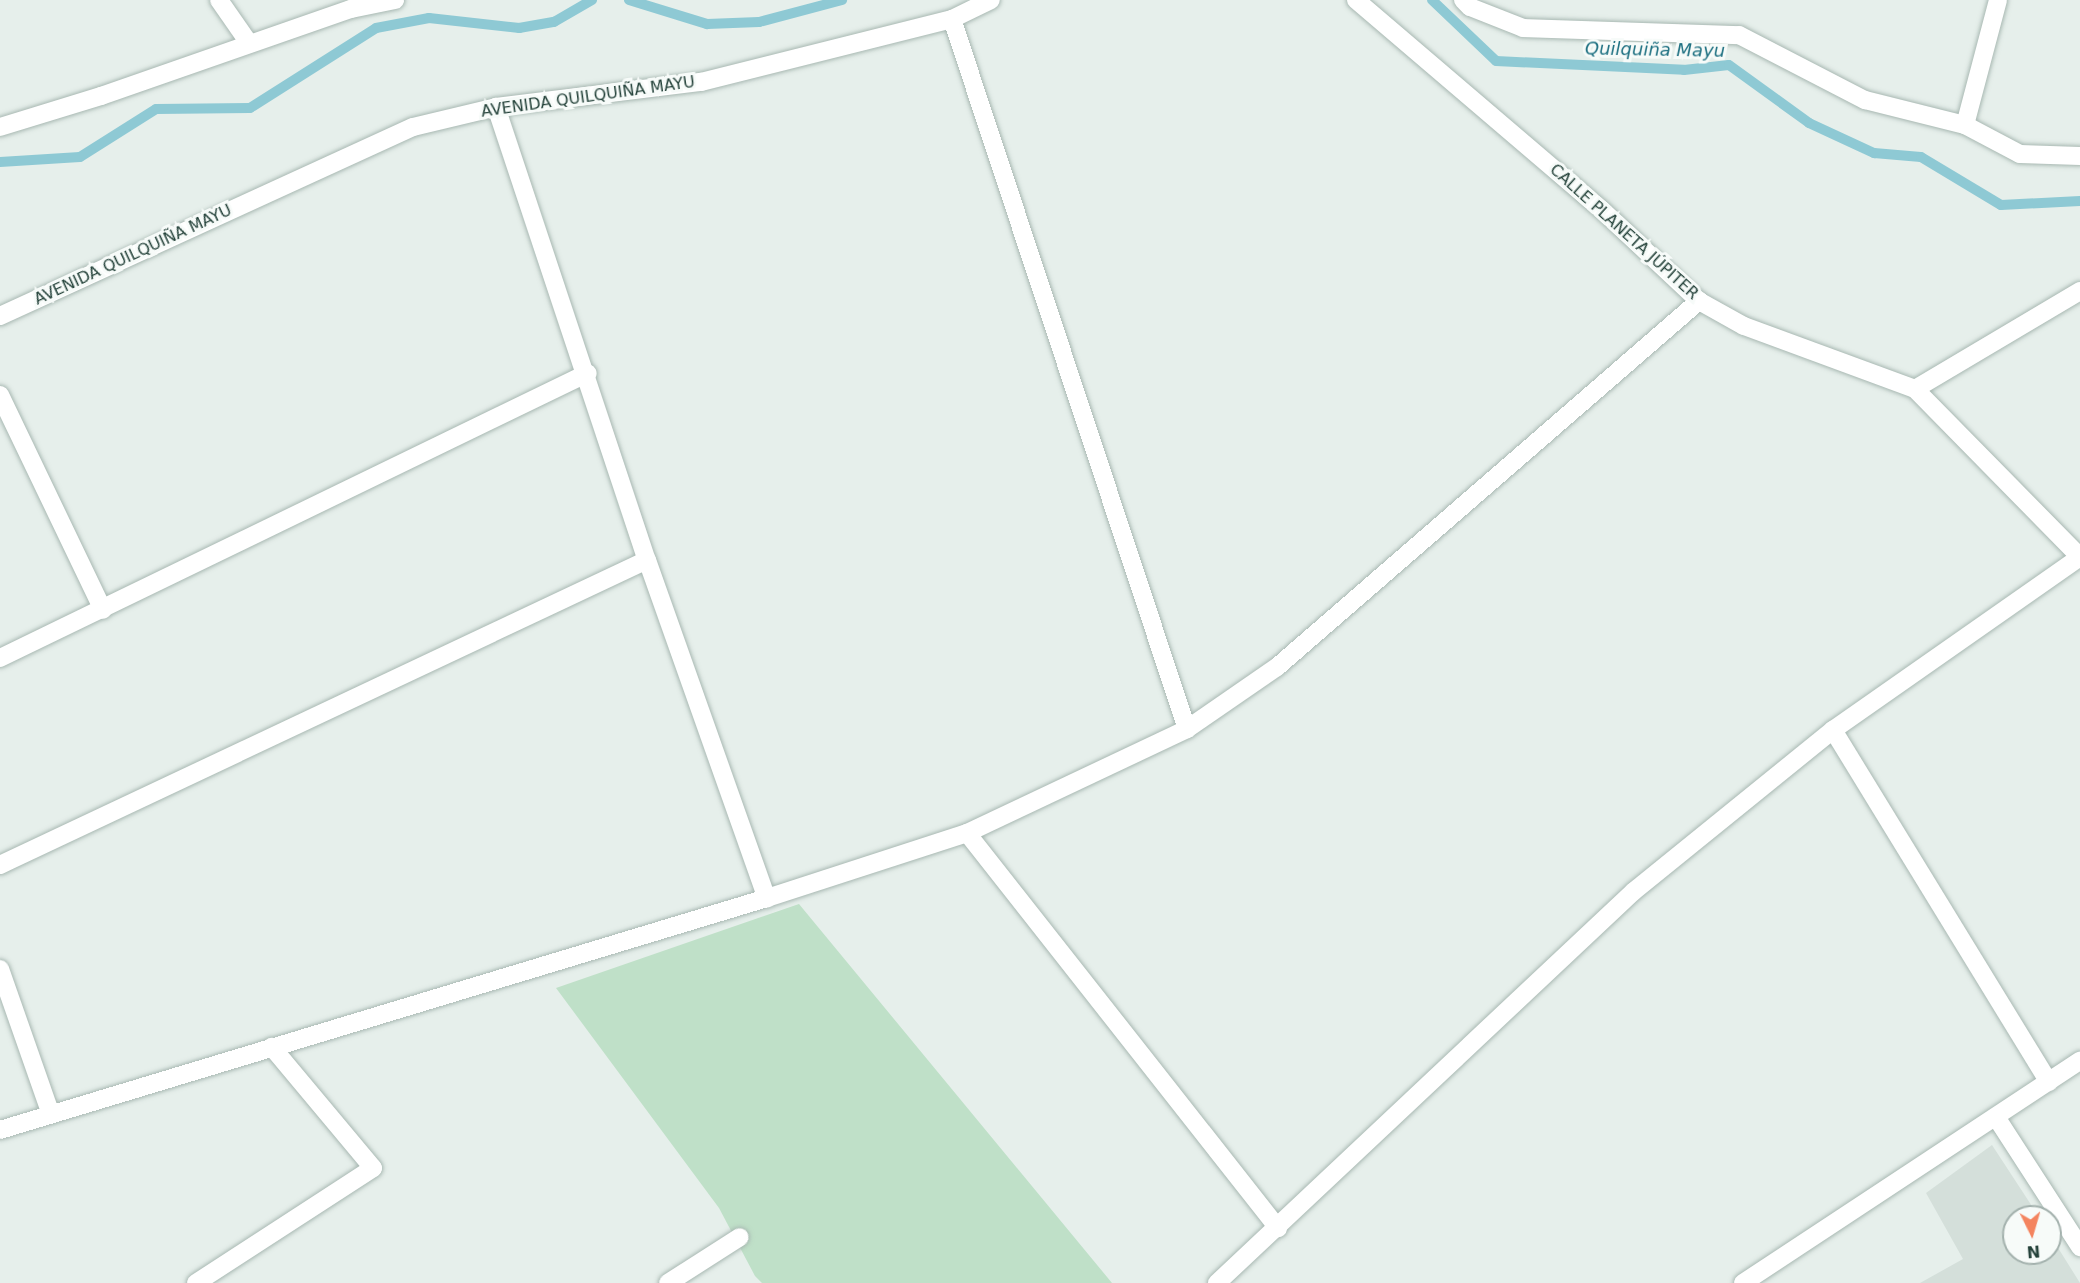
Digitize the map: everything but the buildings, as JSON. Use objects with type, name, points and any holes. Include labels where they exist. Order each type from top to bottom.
[{"type":"street","points":[[219,0],[249,43]]},
{"type":"street","points":[[0,127],[101,96],[351,9],[395,0]]},
{"type":"street","name":"AVENIDA QUILQUIÑA MAYU","points":[[0,316],[412,127],[495,107],[701,82],[952,19],[990,0]]},
{"type":"street","name":"CALLE PLANETA JÚPITER","points":[[1356,0],[1602,210],[1699,301],[1744,326],[1915,389],[2080,557]]},
{"type":"street","points":[[1463,0],[1470,7],[1523,28],[1739,35],[1865,100],[1965,125],[2020,154],[2080,156]]},
{"type":"street","points":[[1965,125],[1998,0]]},
{"type":"street","points":[[952,19],[1187,729]]},
{"type":"street","points":[[495,107],[588,373],[647,560],[767,898]]},
{"type":"street","points":[[1915,389],[2080,291]]},
{"type":"street","points":[[0,1130],[50,1112],[767,898],[967,833],[1187,729],[1277,667],[1699,301]]},
{"type":"street","points":[[0,658],[588,373]]},
{"type":"street","points":[[0,395],[103,610]]},
{"type":"street","points":[[1223,1281],[1634,891],[1833,730],[2080,557]]},
{"type":"street","points":[[0,865],[647,560]]},
{"type":"street","points":[[1833,730],[2049,1082]]},
{"type":"street","points":[[967,833],[1278,1228]]},
{"type":"street","points":[[0,969],[50,1112]]},
{"type":"street","points":[[196,1283],[373,1168],[272,1047]]},
{"type":"street","points":[[1743,1283],[2080,1061]]},
{"type":"street","points":[[1996,1117],[2080,1247]]},
{"type":"street","points":[[668,1283],[740,1237]]},
{"type":"shaded area","points":[[1992,1145],[2031,1205],[2002,1205],[2002,1265],[2062,1265],[2062,1254],[2080,1283],[1920,1283],[1963,1259],[1926,1193]]},
{"type":"green space","points":[[799,904],[1112,1283],[762,1283],[755,1276],[719,1208],[556,988]]},
{"type":"waterway","name":"Quilquiña Mayu","points":[[0,162],[80,157],[156,109],[250,108],[376,28],[429,18],[519,28],[554,22],[592,0]]},
{"type":"waterway","name":"Quilquiña Mayu","points":[[629,0],[707,24],[759,22],[842,0]]},
{"type":"waterway","name":"Quilquiña Mayu","points":[[1432,0],[1496,61],[1684,70],[1729,65],[1809,123],[1874,153],[1921,157],[2001,205],[2080,201]]}]
